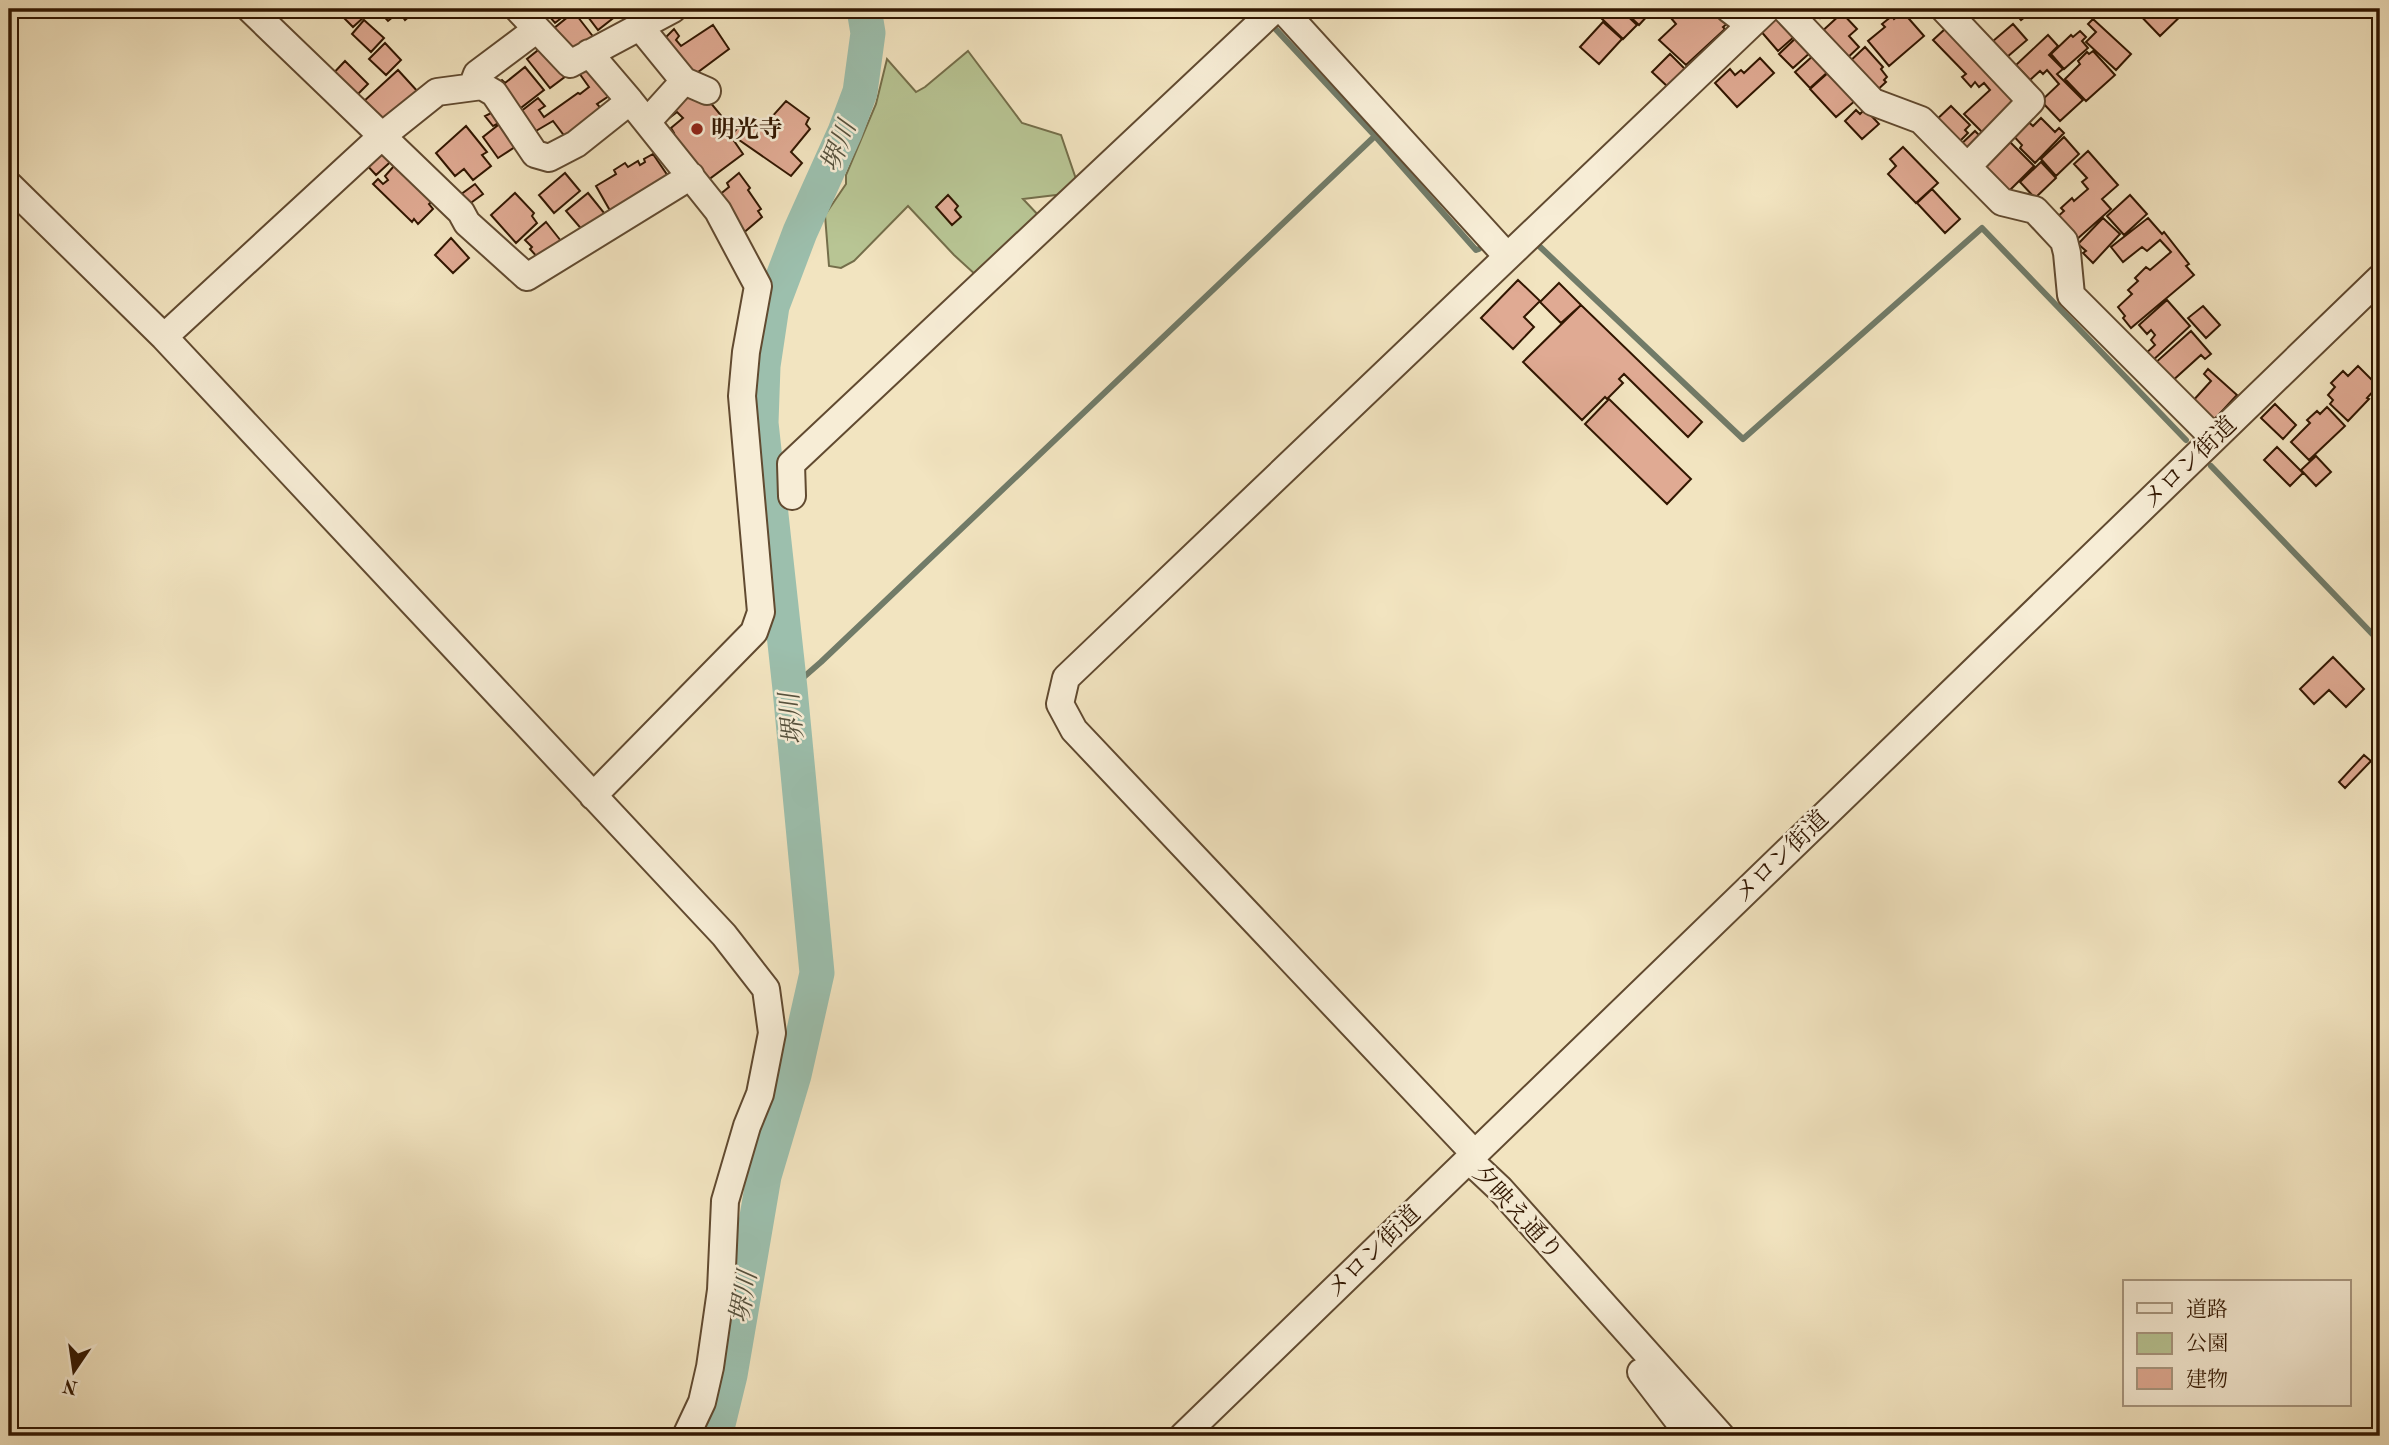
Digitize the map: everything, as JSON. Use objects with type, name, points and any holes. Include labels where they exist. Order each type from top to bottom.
[{"type":"street","points":[[250,9],[461,212],[467,223],[527,277],[691,176]]},
{"type":"street","points":[[518,9],[570,64],[673,9]]},
{"type":"street","points":[[792,496],[791,464],[1275,9]]},
{"type":"street","points":[[1282,9],[1507,256]]},
{"type":"street","points":[[1730,9],[1758,17]]},
{"type":"street","points":[[1785,9],[1873,102],[1920,120],[2001,202],[2035,210],[2064,241],[2071,295],[2214,438]]},
{"type":"street","points":[[1944,9],[2031,101],[1968,166]]},
{"type":"street","points":[[1471,1156],[1074,730],[1060,704],[1066,678],[1758,17]]},
{"type":"street","points":[[640,27],[696,86],[647,122]]},
{"type":"street","points":[[472,87],[477,74],[537,29]]},
{"type":"street","points":[[589,53],[631,101],[718,211],[758,286],[746,352],[742,396],[761,612],[754,632],[593,796]]},
{"type":"street","points":[[164,337],[382,135],[437,92],[482,86],[494,93],[535,154],[549,158],[576,144],[631,101]]},
{"type":"street","points":[[9,186],[164,337],[724,936],[766,989],[772,1033],[769,1051],[760,1094],[747,1126],[725,1201],[721,1290],[710,1367],[702,1402],[687,1436]]},
{"type":"street","name":"メロン街道","points":[[1182,1436],[2380,278]]},
{"type":"street","name":"夕映え通り","points":[[1471,1156],[1491,1191],[1614,1336],[1690,1436]]},
{"type":"street","name":"夕映え通り","points":[[1471,1156],[1721,1436]]},
{"type":"green space","points":[[968,51],[1022,123],[1061,135],[1077,182],[1064,194],[1023,199],[1041,218],[978,277],[908,206],[854,261],[841,268],[829,266],[825,215],[846,184],[846,175],[876,104],[887,59],[916,92]]},
{"type":"building","points":[[355,9],[364,17],[353,27],[345,19]]},
{"type":"building","points":[[377,9],[418,9],[405,20],[399,12],[388,21]]},
{"type":"building","points":[[543,9],[573,9],[555,23]]},
{"type":"building","points":[[582,9],[619,9],[621,12],[598,30]]},
{"type":"building","points":[[1609,9],[1620,9],[1637,25],[1623,39],[1600,17]]},
{"type":"building","points":[[1660,9],[1653,16],[1650,13],[1639,25],[1624,11]]},
{"type":"building","points":[[1681,9],[1687,14],[1692,9],[1715,9],[1728,23],[1723,27],[1725,29],[1686,65],[1659,40],[1676,24],[1671,18]]},
{"type":"building","points":[[1829,9],[1820,18],[1813,11]]},
{"type":"building","points":[[2012,9],[2035,9],[2021,20]]},
{"type":"building","points":[[2134,9],[2188,9],[2160,36]]},
{"type":"building","points":[[574,12],[595,39],[575,55],[553,29]]},
{"type":"building","points":[[1903,12],[1924,36],[1889,66],[1868,41],[1885,27],[1882,24]]},
{"type":"building","points":[[1842,13],[1857,29],[1849,36],[1859,47],[1843,62],[1818,35]]},
{"type":"building","points":[[1775,14],[1795,36],[1778,51],[1759,29]]},
{"type":"building","points":[[2093,19],[2131,54],[2116,70],[2086,42],[2096,32],[2088,24]]},
{"type":"building","points":[[364,20],[384,38],[371,52],[352,34]]},
{"type":"building","points":[[1603,22],[1622,39],[1599,64],[1580,47]]},
{"type":"building","points":[[2013,24],[2027,40],[2007,57],[1993,41]]},
{"type":"building","points":[[713,25],[729,49],[690,78],[661,42],[674,29],[679,36],[676,40],[681,46]]},
{"type":"building","points":[[1945,29],[2018,105],[1985,135],[1964,114],[1990,90],[1984,83],[1979,87],[1975,82],[1971,87],[1962,77],[1966,74],[1933,40]]},
{"type":"building","points":[[2080,31],[2086,37],[2082,41],[2088,48],[2064,69],[2051,54],[2071,35],[2073,37]]},
{"type":"building","points":[[2048,35],[2058,46],[2049,55],[2063,69],[2057,74],[2083,100],[2060,121],[2041,101],[2059,84],[2047,70],[2043,74],[2040,71],[2030,80],[2016,65]]},
{"type":"building","points":[[1798,36],[1812,51],[1793,68],[1779,54]]},
{"type":"building","points":[[385,43],[401,60],[386,75],[369,59]]},
{"type":"building","points":[[542,47],[566,76],[550,88],[527,59]]},
{"type":"building","points":[[1865,47],[1883,67],[1881,69],[1887,77],[1884,80],[1886,82],[1873,94],[1846,65]]},
{"type":"building","points":[[2093,51],[2115,75],[2086,101],[2065,79],[2080,64],[2078,61],[2087,52],[2089,54]]},
{"type":"building","points":[[1670,54],[1685,69],[1668,87],[1652,72]]},
{"type":"building","points":[[1815,54],[1830,70],[1810,88],[1795,72]]},
{"type":"building","points":[[1760,58],[1774,73],[1737,107],[1715,83],[1730,69],[1735,75],[1741,70],[1744,73]]},
{"type":"building","points":[[345,61],[368,84],[351,101],[328,79]]},
{"type":"building","points":[[591,63],[615,92],[597,104],[606,114],[569,142],[553,121],[529,135],[515,116],[538,98],[545,106],[539,110],[544,117],[580,94],[589,87],[579,73]]},
{"type":"building","points":[[525,67],[544,90],[513,114],[493,88],[502,80],[505,83]]},
{"type":"building","points":[[398,70],[419,93],[384,125],[363,102]]},
{"type":"building","points":[[1830,71],[1856,100],[1836,117],[1810,89]]},
{"type":"building","points":[[692,91],[710,102],[728,124],[724,128],[729,140],[732,138],[743,154],[704,183],[667,137],[674,133],[671,128],[683,118],[677,112],[668,119],[662,110]]},
{"type":"building","points":[[786,101],[809,118],[806,124],[810,129],[791,152],[802,163],[791,176],[732,135],[747,116],[762,128]]},
{"type":"building","points":[[1951,106],[1970,125],[1965,130],[1968,133],[1956,145],[1934,122]]},
{"type":"building","points":[[1865,109],[1879,124],[1862,139],[1845,121],[1856,110],[1860,114]]},
{"type":"building","points":[[495,111],[502,121],[493,126],[485,116]]},
{"type":"building","points":[[2023,117],[2033,126],[2041,118],[2055,132],[2059,128],[2064,133],[2035,163],[2020,148],[2022,145],[2009,131]]},
{"type":"building","points":[[502,122],[518,145],[498,158],[483,137]]},
{"type":"building","points":[[466,126],[487,152],[482,155],[491,166],[473,180],[464,169],[455,176],[436,153]]},
{"type":"building","points":[[1975,131],[1986,142],[1969,158],[1958,147]]},
{"type":"building","points":[[2064,137],[2079,154],[2056,176],[2041,159]]},
{"type":"building","points":[[382,141],[397,156],[376,175],[363,161]]},
{"type":"building","points":[[2010,142],[2034,166],[2007,193],[1982,169],[2001,146],[2003,149]]},
{"type":"building","points":[[1903,147],[1938,183],[1916,203],[1888,174],[1896,166],[1890,159]]},
{"type":"building","points":[[2088,151],[2118,185],[2102,199],[2111,209],[2076,240],[2056,218],[2064,211],[2061,208],[2072,198],[2074,201],[2088,189],[2082,182],[2087,178],[2074,164]]},
{"type":"building","points":[[653,154],[670,179],[612,214],[596,186],[616,174],[614,170],[625,163],[628,167],[638,161],[640,165]]},
{"type":"building","points":[[2041,162],[2056,178],[2035,198],[2020,182]]},
{"type":"building","points":[[394,166],[398,170],[401,167],[433,200],[429,204],[433,209],[418,224],[414,219],[412,222],[373,184],[378,179],[383,184],[388,180],[385,176]]},
{"type":"building","points":[[565,173],[580,191],[554,213],[539,195]]},
{"type":"building","points":[[739,173],[761,209],[758,211],[762,217],[741,235],[718,196],[729,187],[727,183]]},
{"type":"building","points":[[475,184],[483,194],[468,205],[460,195]]},
{"type":"building","points":[[1932,189],[1960,219],[1945,233],[1917,203]]},
{"type":"building","points":[[515,193],[534,213],[532,216],[537,223],[516,243],[491,215]]},
{"type":"building","points":[[588,193],[605,214],[584,232],[566,211]]},
{"type":"building","points":[[948,195],[958,206],[955,210],[961,217],[952,225],[936,207]]},
{"type":"building","points":[[2130,195],[2147,214],[2124,235],[2107,216]]},
{"type":"building","points":[[2103,218],[2120,234],[2093,263],[2078,244]]},
{"type":"building","points":[[2148,218],[2162,234],[2164,232],[2189,264],[2186,266],[2194,275],[2131,328],[2118,307],[2132,294],[2128,290],[2138,281],[2135,278],[2146,267],[2150,270],[2171,252],[2160,240],[2147,251],[2142,247],[2123,262],[2111,247]]},
{"type":"building","points":[[546,222],[561,241],[539,259],[525,240]]},
{"type":"building","points":[[451,238],[469,258],[453,273],[435,255]]},
{"type":"building","points":[[1518,280],[1540,301],[1524,317],[1534,327],[1513,349],[1481,318]]},
{"type":"building","points":[[1559,283],[1581,305],[1561,323],[1540,302]]},
{"type":"building","points":[[2167,300],[2190,326],[2151,362],[2144,355],[2155,345],[2151,340],[2155,335],[2151,330],[2147,334],[2139,325]]},
{"type":"building","points":[[1581,305],[1702,422],[1688,437],[1624,374],[1619,379],[1623,383],[1582,420],[1523,362]]},
{"type":"building","points":[[2203,306],[2220,325],[2206,338],[2188,318]]},
{"type":"building","points":[[2191,331],[2211,354],[2205,359],[2201,355],[2170,383],[2154,364]]},
{"type":"building","points":[[2358,366],[2378,386],[2348,421],[2330,404],[2333,400],[2328,395],[2335,387],[2331,383],[2343,371],[2348,376]]},
{"type":"building","points":[[2208,369],[2237,395],[2212,422],[2191,403],[2211,381],[2204,374]]},
{"type":"building","points":[[1609,399],[1691,479],[1667,504],[1585,424]]},
{"type":"building","points":[[2275,404],[2296,425],[2283,439],[2261,418]]},
{"type":"building","points":[[2327,407],[2345,426],[2309,460],[2291,442],[2310,423],[2307,420]]},
{"type":"building","points":[[2277,447],[2303,473],[2290,486],[2264,460]]},
{"type":"building","points":[[2316,456],[2331,472],[2316,486],[2301,470]]},
{"type":"building","points":[[2333,657],[2364,689],[2346,707],[2329,690],[2314,704],[2300,689]]},
{"type":"building","points":[[2364,755],[2371,761],[2345,788],[2339,782]]},
{"type":"waterway","name":"堺川","points":[[712,1436],[718,1424],[730,1375],[764,1176],[794,1075],[817,973],[761,423],[763,366],[772,306],[800,232],[860,92],[868,33],[864,9]]},
{"type":"waterway","points":[[790,689],[1375,136],[1270,23]]},
{"type":"waterway","points":[[1375,136],[1476,250],[1479,249]]},
{"type":"waterway","points":[[1533,245],[1537,244],[1743,439],[1982,228],[2186,440]]},
{"type":"waterway","points":[[2211,466],[2380,642]]},
{"type":"place","name":"明光寺","points":[[697,129]]}]
